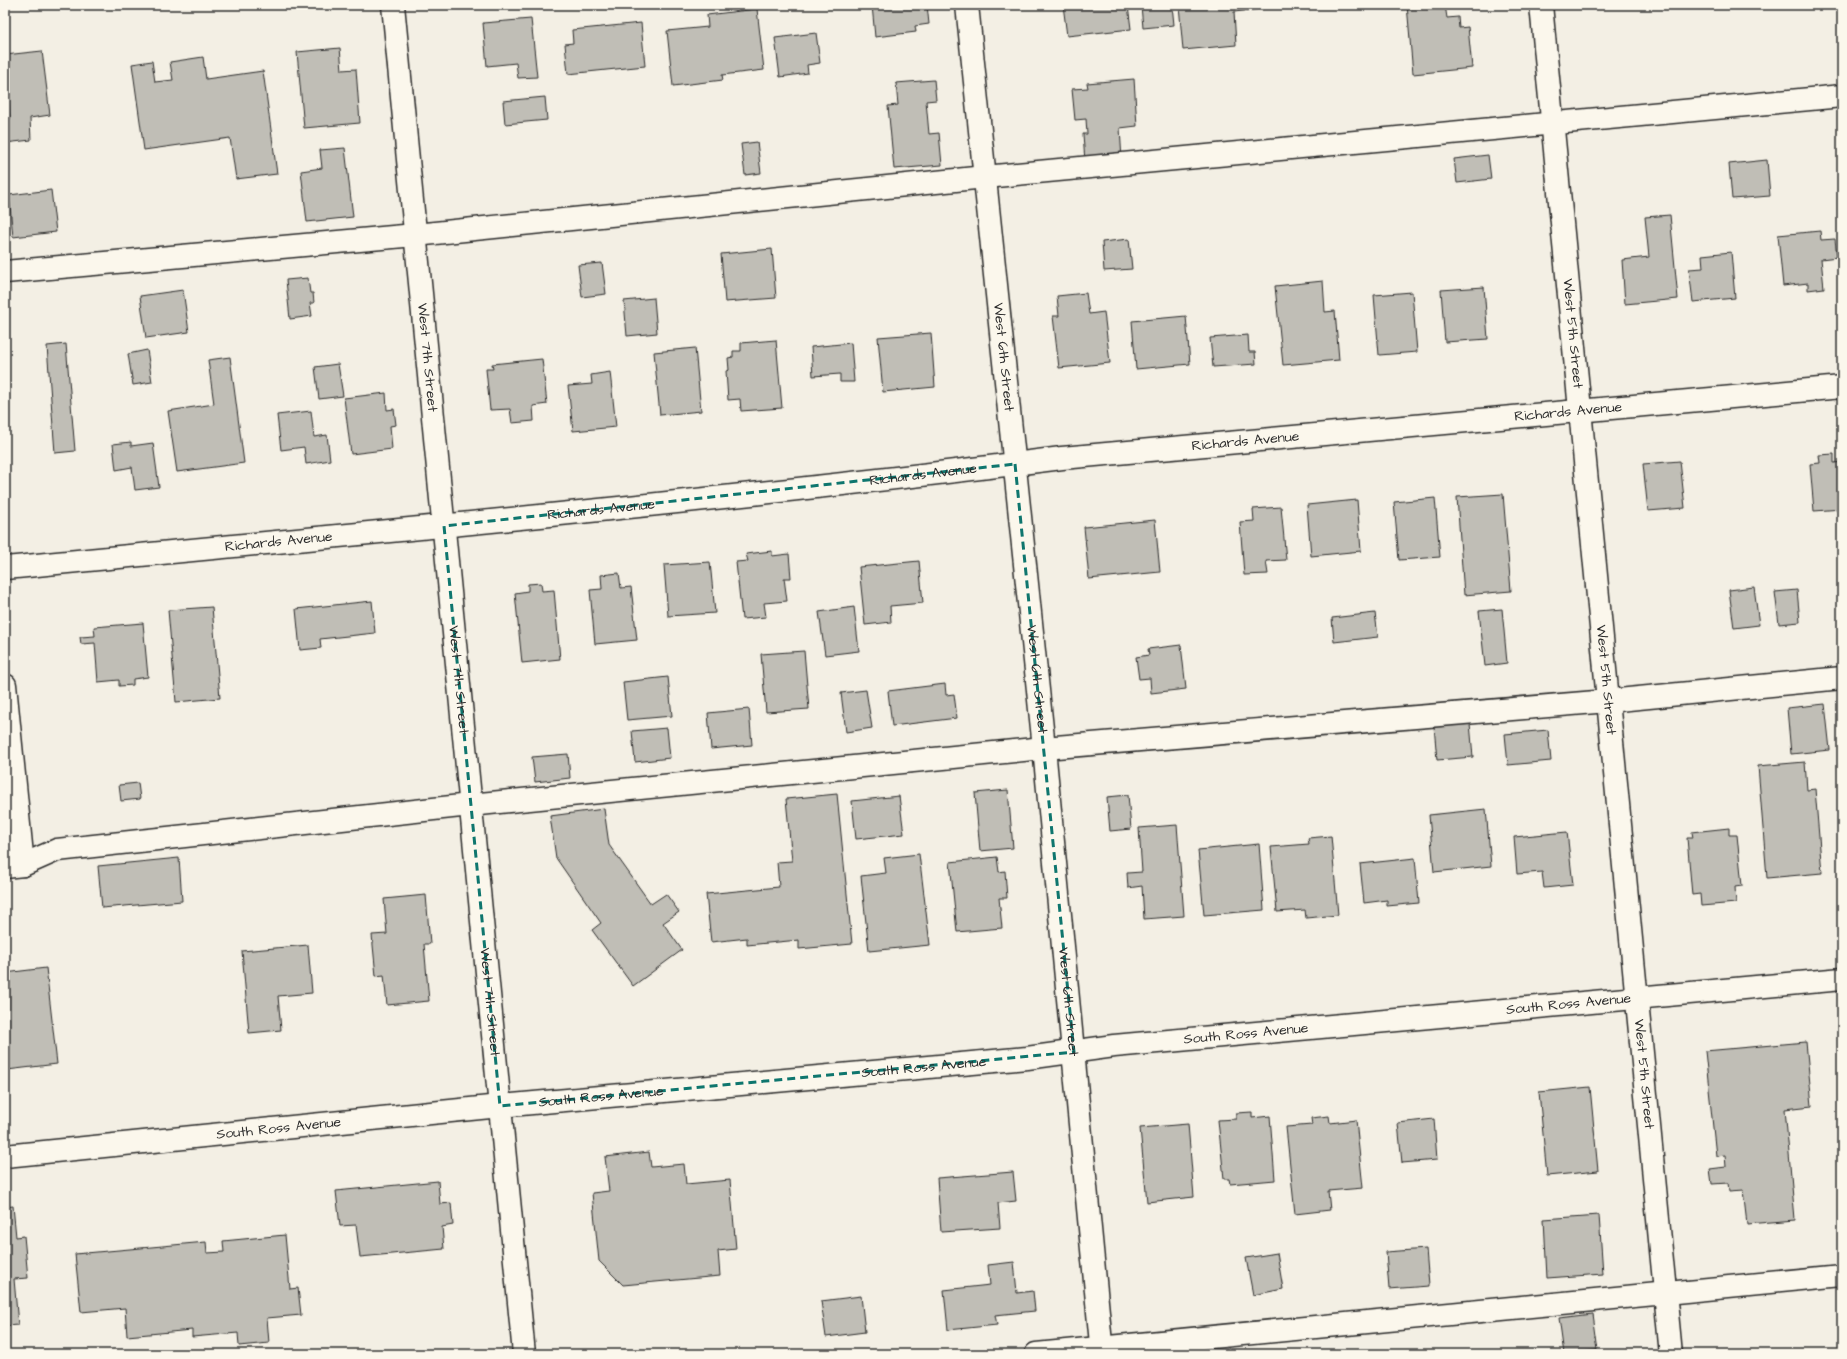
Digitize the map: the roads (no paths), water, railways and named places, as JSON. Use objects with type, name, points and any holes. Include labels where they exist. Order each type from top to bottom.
[{"type":"street","name":"West 7th Street","points":[[393,5],[524,1354]]},
{"type":"street","name":"West 6th Street","points":[[967,5],[1044,748],[1102,1350]]},
{"type":"street","name":"West 5th Street","points":[[1540,5],[1671,1354]]},
{"type":"street","points":[[5,272],[415,235],[985,177],[1842,96]]},
{"type":"street","name":"Richards Avenue","points":[[5,568],[444,526],[950,473],[1015,464],[1580,410],[1842,387]]},
{"type":"street","points":[[5,685],[14,866],[57,850],[470,806],[1044,748],[1608,701],[1842,678]]},
{"type":"street","name":"South Ross Avenue","points":[[5,1156],[500,1106],[1074,1052],[1114,1046],[1842,980]]},
{"type":"street","points":[[1036,1354],[1102,1350],[1842,1276]]}]
